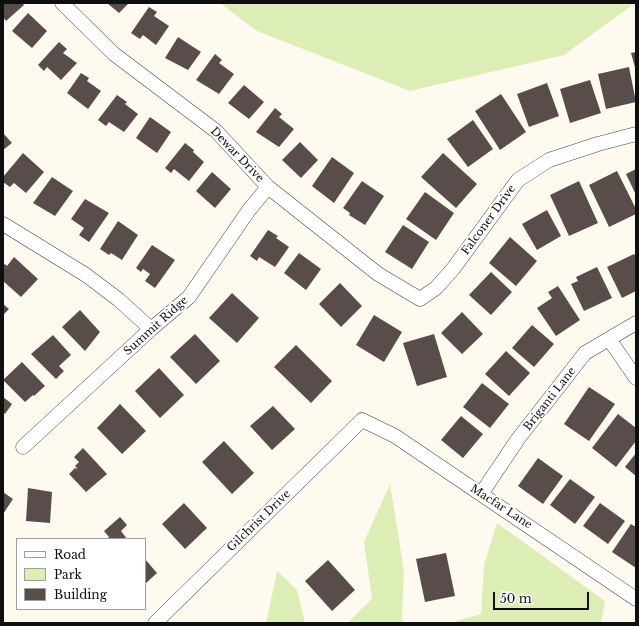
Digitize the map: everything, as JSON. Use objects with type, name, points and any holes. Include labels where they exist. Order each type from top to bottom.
[{"type":"street","name":"Dewar Drive","points":[[62,3],[114,54],[216,132],[268,187],[378,274],[420,299]]},
{"type":"street","name":"Falconer Drive","points":[[420,299],[436,288],[453,269],[518,180],[549,160],[598,144],[636,134]]},
{"type":"street","name":"Summit Ridge","points":[[23,447],[150,329],[189,297],[249,210],[268,187]]},
{"type":"street","points":[[3,224],[86,275],[119,300],[150,329]]},
{"type":"street","name":"Briganti Lane","points":[[482,494],[518,439],[585,353],[636,323]]},
{"type":"street","points":[[609,339],[636,378]]},
{"type":"street","name":"Macfar Lane","points":[[362,420],[395,436],[636,599]]},
{"type":"street","name":"Gilchrist Drive","points":[[155,623],[362,420]]},
{"type":"green space","points":[[220,3],[635,3],[564,55],[410,91],[257,31]]},
{"type":"green space","points":[[390,484],[404,571],[402,619],[405,623],[347,623],[372,599],[364,542]]},
{"type":"green space","points":[[497,523],[605,601],[601,623],[449,623],[481,614],[484,565]]},
{"type":"green space","points":[[277,571],[297,590],[305,623],[266,623]]},
{"type":"building","points":[[3,3],[22,3],[24,5],[6,21],[3,17]]},
{"type":"building","points":[[107,3],[129,3],[119,13]]},
{"type":"building","points":[[149,7],[157,12],[154,16],[169,26],[156,45],[143,35],[140,39],[131,33]]},
{"type":"building","points":[[28,13],[47,31],[32,48],[12,31]]},
{"type":"building","points":[[178,37],[201,52],[188,70],[165,58]]},
{"type":"building","points":[[59,42],[67,49],[63,53],[77,63],[61,80],[47,67],[44,71],[38,65]]},
{"type":"building","points":[[636,52],[636,71],[631,53]]},
{"type":"building","points":[[215,54],[222,60],[219,63],[234,74],[219,94],[196,80]]},
{"type":"building","points":[[629,67],[636,102],[606,109],[598,74]]},
{"type":"building","points":[[81,73],[89,78],[87,81],[101,91],[88,109],[67,93]]},
{"type":"building","points":[[590,80],[601,113],[570,123],[560,89]]},
{"type":"building","points":[[547,83],[559,116],[529,127],[517,94]]},
{"type":"building","points":[[244,85],[264,102],[249,119],[228,103]]},
{"type":"building","points":[[501,94],[526,132],[500,150],[475,111]]},
{"type":"building","points":[[117,95],[127,102],[125,104],[138,114],[124,132],[109,122],[106,126],[98,120]]},
{"type":"building","points":[[275,108],[282,114],[279,117],[294,129],[279,147],[256,132]]},
{"type":"building","points":[[150,117],[171,132],[157,153],[136,138]]},
{"type":"building","points":[[473,120],[493,149],[468,167],[447,139]]},
{"type":"building","points":[[3,133],[12,143],[3,150]]},
{"type":"building","points":[[300,142],[318,160],[301,178],[282,160]]},
{"type":"building","points":[[185,143],[194,150],[193,152],[204,162],[189,181],[174,169],[171,173],[165,168]]},
{"type":"building","points":[[23,153],[44,172],[26,193],[14,183],[10,187],[3,182],[3,177]]},
{"type":"building","points":[[443,153],[477,184],[456,208],[421,177]]},
{"type":"building","points":[[332,157],[354,173],[334,203],[312,186]]},
{"type":"building","points":[[636,169],[636,195],[626,174]]},
{"type":"building","points":[[617,171],[636,209],[636,214],[609,227],[589,185]]},
{"type":"building","points":[[212,172],[231,189],[215,208],[196,191]]},
{"type":"building","points":[[52,177],[73,191],[55,216],[33,203]]},
{"type":"building","points":[[362,181],[384,196],[365,225],[349,215],[350,213],[343,208]]},
{"type":"building","points":[[579,181],[598,223],[569,236],[550,195]]},
{"type":"building","points":[[425,192],[454,213],[436,240],[406,219]]},
{"type":"building","points":[[85,199],[109,213],[89,242],[79,235],[84,228],[71,219]]},
{"type":"building","points":[[547,210],[561,236],[537,250],[522,224]]},
{"type":"building","points":[[118,221],[138,235],[122,260],[111,253],[109,255],[100,249]]},
{"type":"building","points":[[403,225],[429,242],[412,269],[385,252]]},
{"type":"building","points":[[268,230],[278,236],[276,238],[289,247],[275,267],[259,257],[257,261],[250,256]]},
{"type":"building","points":[[510,237],[537,261],[516,286],[489,263]]},
{"type":"building","points":[[152,245],[175,260],[155,288],[145,281],[150,274],[143,269],[141,272],[136,268]]},
{"type":"building","points":[[299,253],[321,269],[306,290],[284,273]]},
{"type":"building","points":[[634,254],[636,257],[636,291],[622,298],[607,267]]},
{"type":"building","points":[[14,257],[38,279],[21,297],[3,281],[3,266],[5,264],[7,266]]},
{"type":"building","points":[[597,267],[612,298],[584,311],[571,284],[578,281],[576,277]]},
{"type":"building","points":[[491,272],[512,292],[491,315],[469,295]]},
{"type":"building","points":[[340,283],[362,306],[341,327],[319,304]]},
{"type":"building","points":[[558,286],[580,320],[556,336],[537,308],[552,298],[548,292]]},
{"type":"building","points":[[232,293],[259,318],[237,343],[209,318]]},
{"type":"building","points":[[3,304],[9,309],[3,315]]},
{"type":"building","points":[[80,310],[100,332],[85,351],[62,327]]},
{"type":"building","points":[[462,312],[483,334],[462,354],[441,333]]},
{"type":"building","points":[[374,315],[402,332],[384,362],[356,345]]},
{"type":"building","points":[[532,325],[554,344],[534,367],[512,348]]},
{"type":"building","points":[[195,334],[220,361],[196,384],[170,357]]},
{"type":"building","points":[[434,334],[447,377],[417,386],[403,343]]},
{"type":"building","points":[[53,335],[71,355],[59,366],[64,371],[56,379],[31,354]]},
{"type":"building","points":[[296,345],[332,381],[311,403],[274,367]]},
{"type":"building","points":[[506,351],[530,373],[509,396],[485,374]]},
{"type":"building","points":[[22,362],[45,386],[25,402],[3,380]]},
{"type":"building","points":[[159,368],[184,395],[160,418],[135,391]]},
{"type":"building","points":[[482,383],[509,404],[490,428],[463,407]]},
{"type":"building","points":[[589,387],[615,404],[589,441],[564,424]]},
{"type":"building","points":[[3,397],[12,404],[5,414],[3,412]]},
{"type":"building","points":[[120,404],[146,431],[122,454],[97,428]]},
{"type":"building","points":[[273,406],[295,429],[272,450],[250,426]]},
{"type":"building","points":[[618,414],[636,428],[636,441],[616,467],[592,448]]},
{"type":"building","points":[[461,416],[483,434],[463,458],[441,440]]},
{"type":"building","points":[[224,441],[254,473],[232,494],[202,462]]},
{"type":"building","points":[[83,448],[107,474],[86,492],[69,474],[75,468],[78,469],[75,466],[79,462],[74,457]]},
{"type":"building","points":[[636,453],[636,476],[625,467]]},
{"type":"building","points":[[538,458],[563,476],[543,504],[518,486]]},
{"type":"building","points":[[570,479],[595,497],[575,524],[550,505]]},
{"type":"building","points":[[28,488],[52,492],[50,523],[26,521]]},
{"type":"building","points":[[3,492],[13,499],[3,514]]},
{"type":"building","points":[[184,503],[207,528],[185,549],[162,524]]},
{"type":"building","points":[[600,503],[625,521],[608,544],[583,526]]},
{"type":"building","points":[[120,517],[127,525],[121,531],[126,538],[108,538],[109,537],[104,531]]},
{"type":"building","points":[[631,524],[636,527],[636,568],[612,552]]},
{"type":"building","points":[[446,553],[455,596],[425,602],[416,559]]},
{"type":"building","points":[[146,560],[157,573],[146,583]]},
{"type":"building","points":[[328,560],[355,590],[332,611],[305,581]]}]
